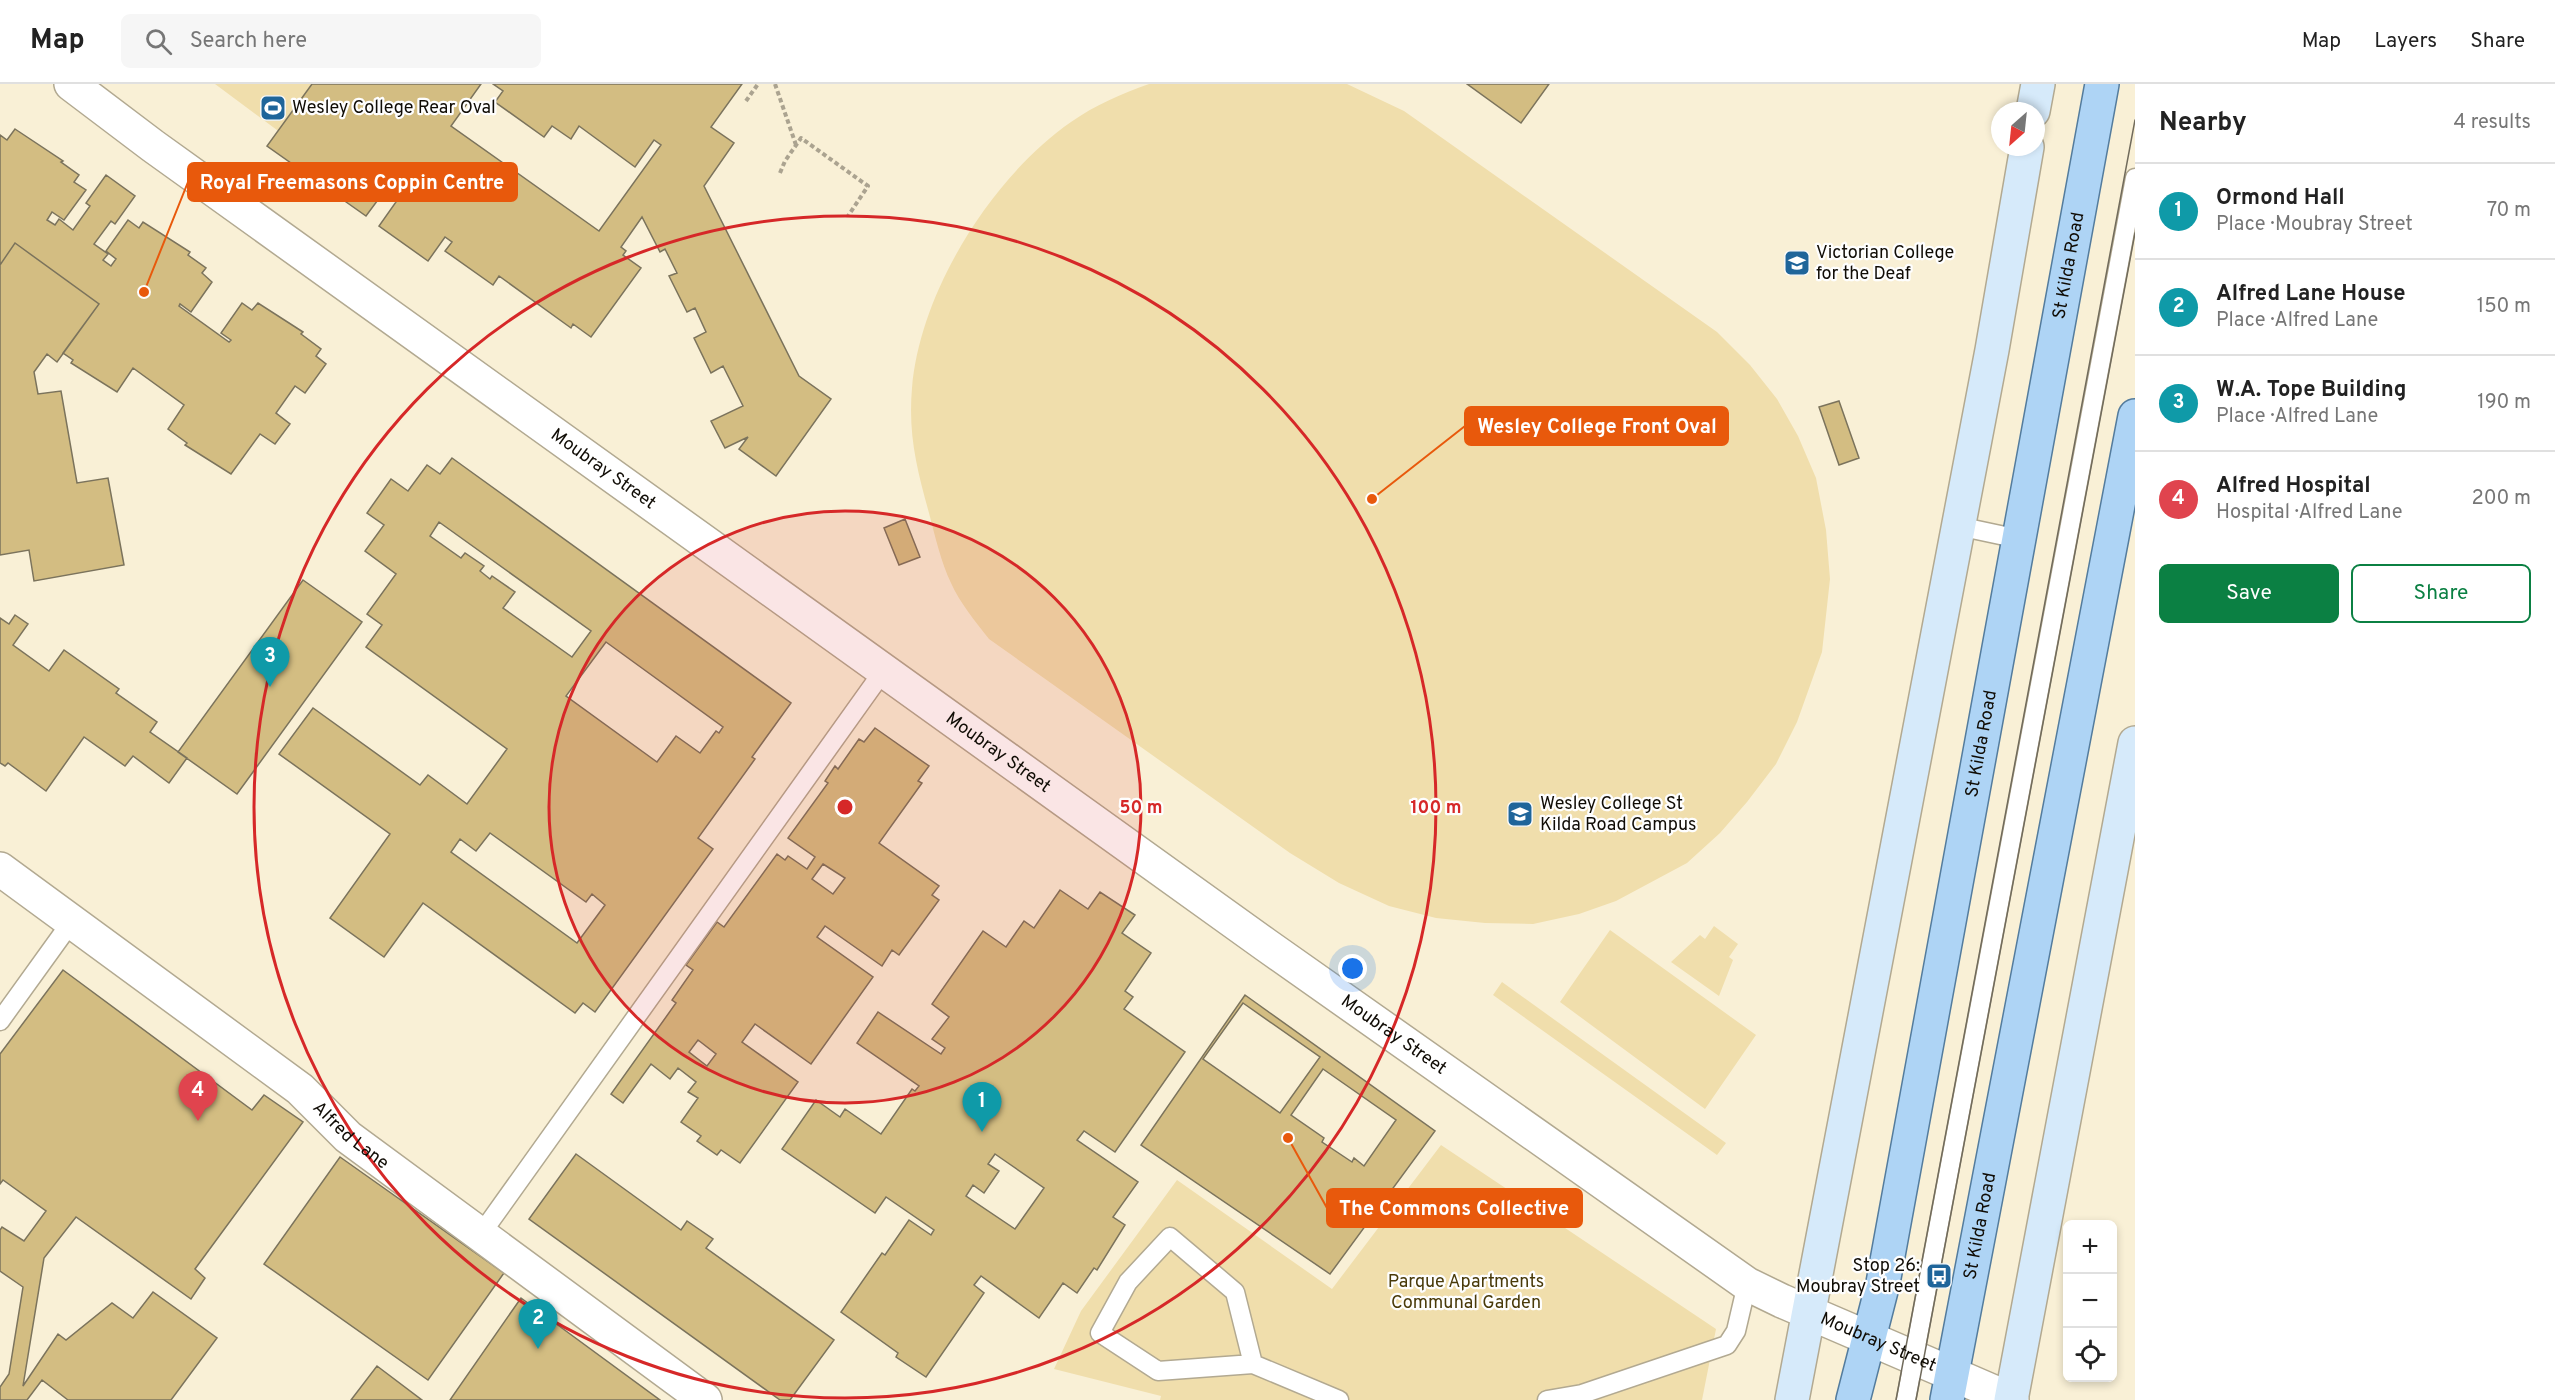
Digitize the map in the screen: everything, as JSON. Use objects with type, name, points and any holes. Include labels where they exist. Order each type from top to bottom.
[{"type":"main road","points":[[2035,102],[2038,84]]},
{"type":"main road","name":"St Kilda Road","points":[[1852,1400],[1886,1271],[2102,84]]},
{"type":"main road","points":[[1792,1400],[1992,350],[2025,156]]},
{"type":"main road","name":"St Kilda Road","points":[[1949,1387],[2135,416]]},
{"type":"main road","points":[[2011,1400],[2135,743]]},
{"type":"street","name":"Moubray Street","points":[[71,84],[153,146],[1257,938],[1747,1284],[1913,1358],[1949,1387],[2011,1400]]},
{"type":"street","name":"Alfred Lane","points":[[0,869],[300,1089],[348,1137],[705,1400]]},
{"type":"lane","points":[[1906,1400],[2135,178]]},
{"type":"lane","points":[[1958,526],[2019,539]]},
{"type":"lane","points":[[481,1234],[884,670]]},
{"type":"lane","points":[[0,1021],[72,921]]},
{"type":"lane","points":[[1253,1364],[1235,1292],[1170,1238],[1128,1282],[1100,1332],[1158,1371],[1253,1364],[1339,1400]]},
{"type":"lane","points":[[1547,1400],[1581,1394],[1727,1345],[1736,1331],[1747,1284]]},
{"type":"path","points":[[746,101],[758,84]]},
{"type":"path","points":[[775,84],[796,145]]},
{"type":"path","points":[[780,173],[801,138],[868,186],[848,216]]},
{"type":"green space","name":"Wesley College Rear Oval","points":[[215,84],[317,84],[281,133]]},
{"type":"green space","name":"Wesley College St Kilda Road Campus","points":[[1149,84],[1347,84],[1404,111],[1717,332],[1750,365],[1777,399],[1798,436],[1816,478],[1826,530],[1830,579],[1822,652],[1797,722],[1776,764],[1720,833],[1687,863],[1616,901],[1579,914],[1533,924],[1485,923],[1436,918],[1389,906],[1339,883],[1290,853],[989,639],[963,605],[951,583],[938,549],[912,437],[912,388],[918,351],[929,313],[965,239],[988,205],[1014,173],[1042,145],[1089,110]]},
{"type":"green space","points":[[1714,926],[1738,944],[1729,957],[1733,960],[1719,996],[1671,962],[1700,935],[1705,939]]},
{"type":"green space","points":[[1610,930],[1756,1035],[1705,1109],[1560,1002]]},
{"type":"green space","points":[[1502,982],[1726,1143],[1717,1155],[1493,995]]},
{"type":"green space","name":"Parque Apartments Communal Garden","points":[[1441,1145],[1716,1329],[1702,1400],[1160,1400],[1161,1396],[1054,1369],[1081,1311],[1177,1180],[1332,1289]]},
{"type":"building","points":[[312,84],[481,84],[451,126],[599,231],[661,145],[654,140],[635,167],[579,126],[571,139],[552,126],[544,137],[495,102],[503,91],[493,84],[742,84],[711,127],[734,143],[704,186],[799,376],[831,399],[776,476],[739,449],[748,437],[725,448],[711,421],[743,406],[723,366],[711,373],[694,338],[706,332],[695,308],[687,312],[669,276],[677,273],[665,249],[660,252],[642,217],[621,247],[626,251],[623,255],[641,268],[591,337],[573,324],[571,328],[499,276],[493,285],[445,251],[452,242],[445,237],[428,261],[379,226],[396,202],[383,193],[366,216],[267,146]]},
{"type":"building","points":[[1467,84],[1549,84],[1521,123]]},
{"type":"building","points":[[15,129],[63,161],[61,162],[79,175],[74,182],[86,190],[64,220],[52,212],[47,220],[55,225],[59,219],[73,230],[90,206],[86,203],[106,175],[135,196],[115,224],[111,221],[94,244],[108,254],[103,260],[111,266],[116,259],[106,251],[128,220],[139,228],[143,222],[190,252],[188,255],[206,268],[202,273],[212,282],[191,312],[180,304],[179,306],[229,342],[231,340],[221,333],[242,303],[252,310],[258,303],[303,332],[301,334],[321,349],[316,356],[326,364],[305,393],[295,386],[276,413],[290,424],[275,444],[260,434],[231,474],[185,445],[187,443],[168,429],[184,405],[133,368],[117,392],[71,363],[73,360],[63,353],[99,304],[15,243],[0,265],[0,135],[7,140]]},
{"type":"building","points":[[15,243],[99,304],[57,362],[47,354],[34,372],[38,394],[61,391],[77,483],[108,478],[124,565],[34,581],[29,550],[0,555],[0,265]]},
{"type":"building","points":[[1839,401],[1859,458],[1839,465],[1819,407]]},
{"type":"building","points":[[452,458],[791,703],[752,757],[755,759],[698,838],[713,849],[595,1012],[583,1003],[575,1013],[423,903],[384,957],[330,918],[390,834],[279,754],[313,708],[420,785],[428,775],[467,804],[507,749],[366,647],[382,625],[367,614],[396,574],[365,551],[384,525],[367,513],[391,479],[408,491],[427,465],[440,474]],"holes":[[[439,522],[591,631],[572,657],[503,608],[515,592],[492,576],[490,579],[480,571],[484,566],[465,553],[461,558],[430,536]],[[606,642],[723,727],[719,733],[716,731],[700,753],[676,736],[657,762],[566,696]],[[490,833],[586,902],[592,894],[605,905],[577,943],[451,852],[460,839],[476,851]]]},
{"type":"building","points":[[905,519],[920,557],[899,565],[884,528]]},
{"type":"building","points":[[303,580],[362,622],[237,794],[178,752]]},
{"type":"building","points":[[15,615],[28,624],[13,645],[49,671],[64,650],[119,689],[116,693],[157,722],[150,732],[187,758],[169,783],[133,756],[125,766],[84,737],[46,791],[8,763],[5,766],[0,763],[0,618],[9,624]]},
{"type":"building","points":[[875,728],[929,766],[918,781],[922,783],[879,843],[939,886],[932,895],[939,900],[899,955],[892,950],[882,966],[825,926],[817,937],[873,977],[811,1064],[755,1024],[742,1042],[798,1082],[740,1163],[721,1150],[717,1155],[697,1141],[701,1136],[681,1122],[698,1098],[688,1092],[696,1082],[678,1068],[670,1079],[651,1064],[623,1103],[611,1094],[676,1003],[672,1000],[693,970],[686,965],[717,922],[724,927],[777,854],[785,860],[788,856],[807,869],[815,857],[788,838],[828,783],[825,781],[835,766],[838,769],[859,739],[864,742]],"holes":[[[823,864],[845,878],[833,894],[812,879]],[[698,1040],[716,1054],[707,1066],[689,1052]]]},
{"type":"building","points":[[1060,890],[1088,909],[1100,892],[1135,915],[1122,933],[1151,953],[1125,991],[1133,997],[1124,1009],[1185,1052],[1115,1152],[1084,1131],[1077,1140],[1138,1182],[1113,1217],[1125,1225],[1097,1270],[1094,1268],[1077,1293],[1063,1283],[1039,1318],[981,1276],[974,1285],[984,1293],[926,1377],[896,1357],[898,1353],[841,1312],[882,1253],[885,1255],[909,1220],[931,1235],[934,1230],[886,1197],[875,1213],[782,1149],[816,1100],[840,1117],[845,1109],[881,1134],[912,1089],[915,1091],[919,1086],[857,1043],[878,1012],[941,1054],[945,1048],[932,1039],[949,1017],[932,1004],[983,931],[1006,947],[1024,921],[1034,928]],"holes":[[[995,1154],[1044,1188],[1015,1229],[966,1196],[973,1185],[984,1193],[999,1171],[988,1164]]]},
{"type":"building","points":[[63,970],[252,1110],[264,1095],[303,1122],[195,1269],[205,1278],[191,1299],[76,1217],[44,1258],[23,1386],[58,1334],[66,1340],[112,1303],[133,1318],[153,1292],[217,1338],[171,1400],[68,1400],[42,1380],[27,1400],[0,1400],[0,1387],[9,1374],[23,1287],[0,1271],[0,1230],[2,1227],[24,1241],[46,1211],[3,1180],[0,1184],[0,1054]]},
{"type":"building","points":[[1245,995],[1435,1131],[1330,1274],[1141,1145]]},
{"type":"building","points":[[1243,1003],[1320,1057],[1280,1113],[1203,1059]]},
{"type":"building","points":[[1323,1069],[1396,1120],[1364,1166],[1354,1158],[1352,1162],[1322,1142],[1324,1138],[1291,1115]]},
{"type":"building","points":[[576,1154],[681,1230],[687,1221],[713,1239],[706,1248],[834,1340],[790,1400],[780,1400],[529,1219]]},
{"type":"building","points":[[340,1157],[504,1273],[428,1380],[264,1264]]},
{"type":"building","points":[[521,1298],[660,1400],[450,1400]]},
{"type":"building","points":[[377,1366],[422,1400],[351,1400]]},
{"type":"tram line","points":[[1896,1400],[2135,120]]},
{"type":"tram line","points":[[1916,1400],[2135,233]]},
{"type":"place","name":"Wesley College Rear Oval","points":[[273,108]]},
{"type":"place","name":"Victorian College for the Deaf","points":[[1797,263]]},
{"type":"place","name":"Royal Freemasons Coppin Centre","points":[[144,292]]},
{"type":"place","name":"Wesley College Front Oval","points":[[1372,499]]},
{"type":"place","name":"W.A. Tope Building","points":[[270,687]]},
{"type":"place","name":"Wesley College St Kilda Road Campus","points":[[1520,814]]},
{"type":"place","name":"Alfred Hospital","points":[[198,1121]]},
{"type":"place","name":"Ormond Hall","points":[[982,1132]]},
{"type":"place","name":"The Commons Collective","points":[[1288,1138]]},
{"type":"place","name":"Stop 26: Moubray Street","points":[[1939,1276]]},
{"type":"place","name":"Alfred Lane House","points":[[538,1349]]}]
